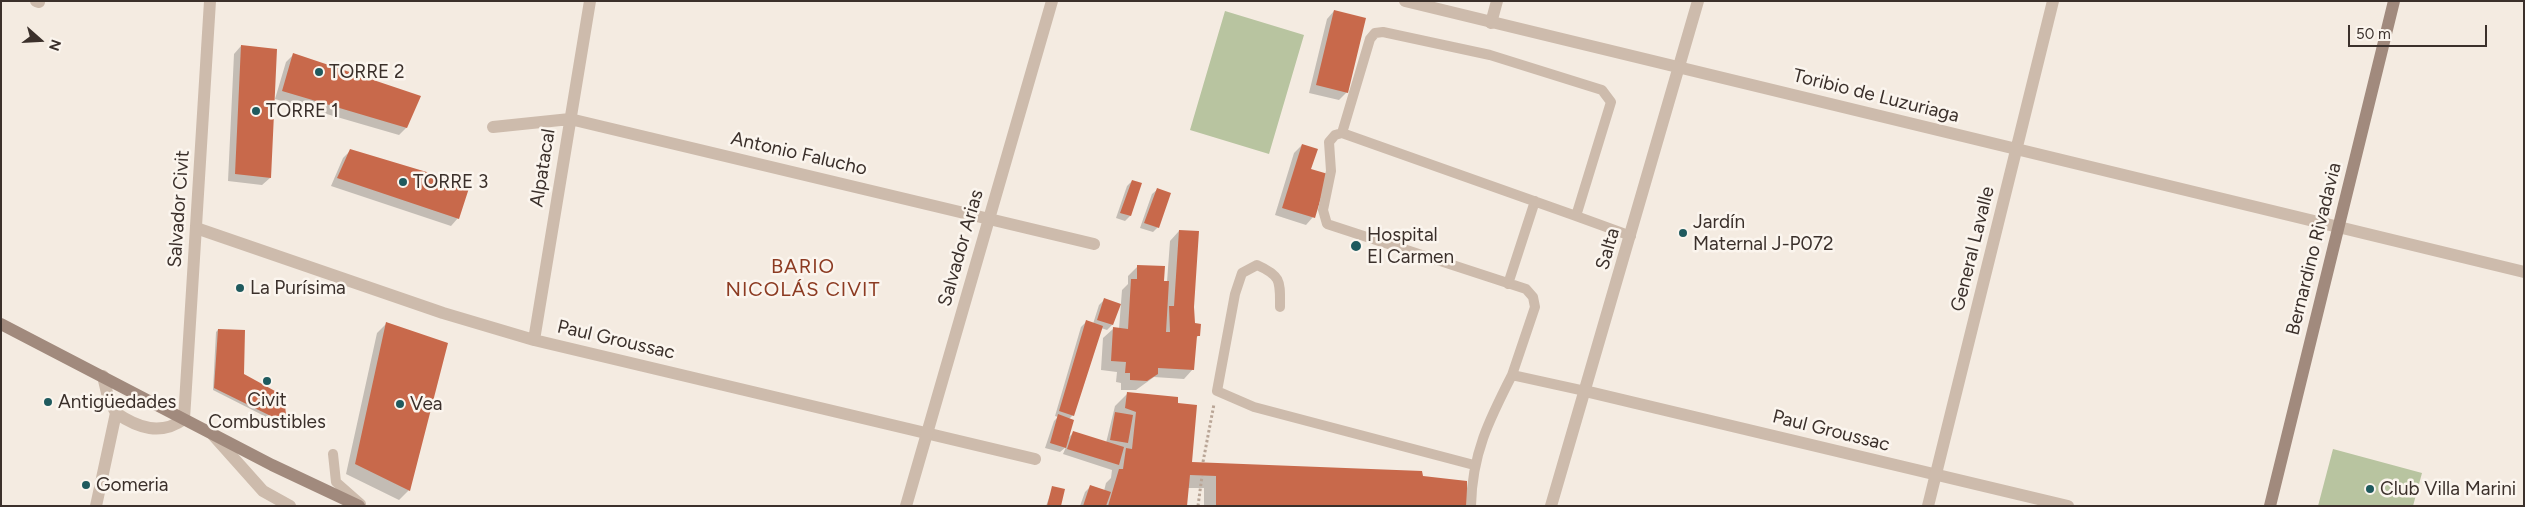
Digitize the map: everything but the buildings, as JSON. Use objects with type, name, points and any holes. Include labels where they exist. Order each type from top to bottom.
[{"type":"main road","name":"Bernardino Rivadavia","points":[[2270,506],[2394,1]]},
{"type":"main road","points":[[1,324],[184,420],[360,506]]},
{"type":"street","name":"Salvador Civit","points":[[184,420],[210,1]]},
{"type":"street","name":"Alpatacal","points":[[534,340],[590,1]]},
{"type":"street","name":"Salvador Arias","points":[[906,506],[1052,1]]},
{"type":"street","name":"Toribio de Luzuriaga","points":[[1405,1],[2524,272]]},
{"type":"street","points":[[1491,23],[1497,1]]},
{"type":"street","name":"Salta","points":[[1551,506],[1698,1]]},
{"type":"street","name":"General Lavalle","points":[[1928,506],[2053,1]]},
{"type":"street","name":"Antonio Falucho","points":[[493,126],[570,119],[1094,244]]},
{"type":"street","name":"Paul Groussac","points":[[196,228],[425,307],[534,340],[1035,459]]},
{"type":"street","points":[[96,506],[116,414],[108,397],[103,376]]},
{"type":"street","name":"Paul Groussac","points":[[1586,390],[2068,506]]},
{"type":"street","points":[[116,414],[154,430],[170,427],[184,420]]},
{"type":"street","points":[[211,433],[263,491],[290,506]]},
{"type":"lane","points":[[1342,134],[1370,40],[1375,34],[1383,32],[1490,55],[1602,90],[1611,102],[1576,216]]},
{"type":"lane","points":[[1471,506],[1474,465],[1489,422],[1512,375],[1536,307],[1533,297],[1526,290],[1327,224],[1323,210],[1331,171],[1329,142],[1335,135],[1342,134],[1631,236]]},
{"type":"lane","points":[[1508,284],[1535,201]]},
{"type":"lane","points":[[1280,307],[1280,282],[1272,272],[1257,265],[1242,274],[1235,294],[1217,391],[1254,407],[1474,465]]},
{"type":"lane","points":[[1512,375],[1586,390]]},
{"type":"lane","points":[[333,454],[336,482],[364,506]]},
{"type":"path","points":[[1203,462],[1217,391]]},
{"type":"path","points":[[1198,506],[1202,476]]},
{"type":"green space","points":[[1225,11],[1304,35],[1269,154],[1190,130]]},
{"type":"green space","name":"Club Villa Marini","points":[[2333,449],[2422,473],[2413,506],[2318,506]]},
{"type":"place","name":"TORRE 2","points":[[319,72]]},
{"type":"place","name":"TORRE 1","points":[[256,111]]},
{"type":"place","name":"TORRE 3","points":[[403,182]]},
{"type":"place","name":"Jardín Maternal J-P072","points":[[1683,233]]},
{"type":"place","name":"Hospital El Carmen","points":[[1356,246]]},
{"type":"place","name":"La Purísima","points":[[240,288]]},
{"type":"place","name":"Civit Combustibles","points":[[267,381]]},
{"type":"place","name":"Antigüedades","points":[[48,402]]},
{"type":"place","name":"Vea","points":[[400,404]]},
{"type":"place","name":"Gomeria","points":[[86,485]]},
{"type":"place","name":"Club Villa Marini","points":[[2370,489]]},
{"type":"district","name":"BARIO NICOLÁS CIVIT","points":[[803,278]]}]
